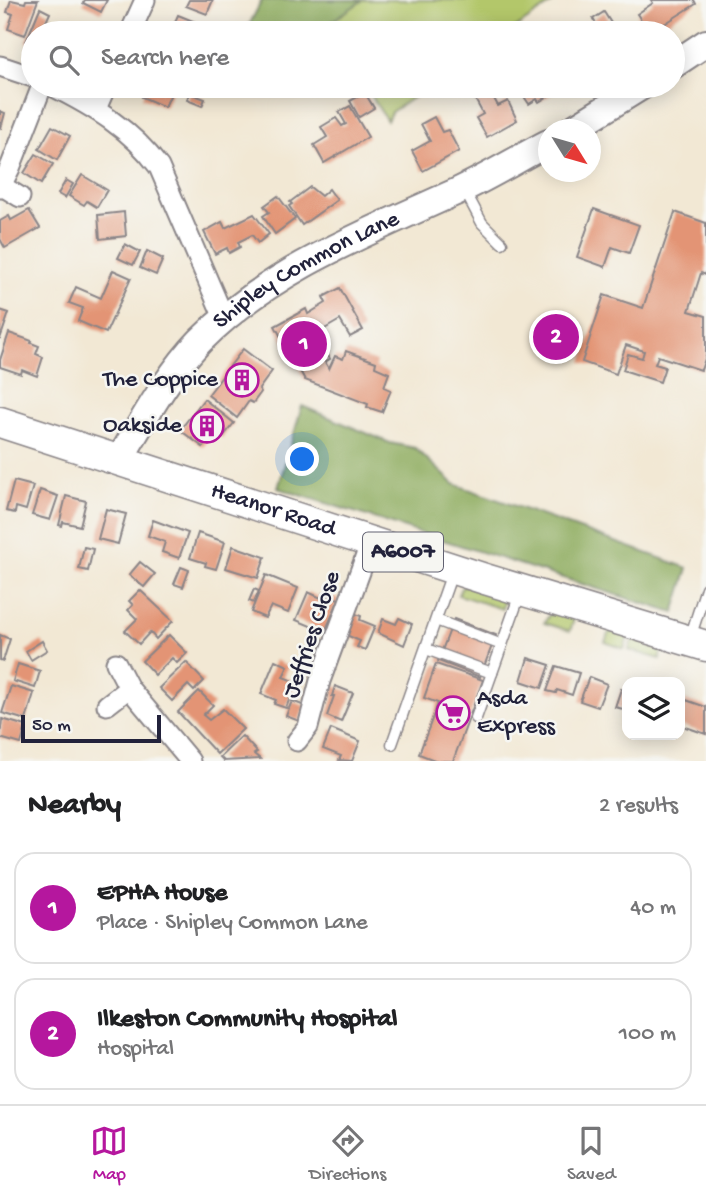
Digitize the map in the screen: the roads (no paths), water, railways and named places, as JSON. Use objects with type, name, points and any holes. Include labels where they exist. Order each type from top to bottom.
[{"type":"main road","name":"Heanor Road","points":[[0,422],[521,590],[698,643]]},
{"type":"street","points":[[135,21],[145,0]]},
{"type":"street","points":[[685,57],[706,43]]},
{"type":"street","points":[[0,66],[21,73]]},
{"type":"street","points":[[20,197],[1,187],[37,98]]},
{"type":"street","points":[[75,98],[127,131],[159,167],[224,318]]},
{"type":"street","points":[[96,109],[101,98]]},
{"type":"street","points":[[589,119],[623,98]]},
{"type":"street","name":"Shipley Common Lane","points":[[119,460],[177,370],[197,344],[224,318],[293,270],[463,188],[538,148]]},
{"type":"street","name":"Jeffries Close","points":[[297,741],[308,727],[320,681],[371,542]]},
{"type":"street","points":[[116,663],[129,688],[190,761]]},
{"type":"street","points":[[107,705],[129,688]]},
{"type":"lane","points":[[463,188],[482,223],[502,243]]},
{"type":"lane","points":[[392,744],[454,568]]},
{"type":"lane","points":[[698,643],[706,588]]},
{"type":"lane","points":[[476,718],[521,590]]},
{"type":"lane","points":[[436,620],[502,645]]},
{"type":"lane","points":[[426,649],[492,673]]},
{"type":"place","name":"Ilkeston Community Hospital","points":[[556,337]]},
{"type":"place","name":"EPHA House","points":[[304,344]]},
{"type":"place","name":"The Coppice","points":[[242,380]]},
{"type":"place","name":"Oakside","points":[[207,426]]},
{"type":"place","name":"Asda Express","points":[[453,713]]}]
